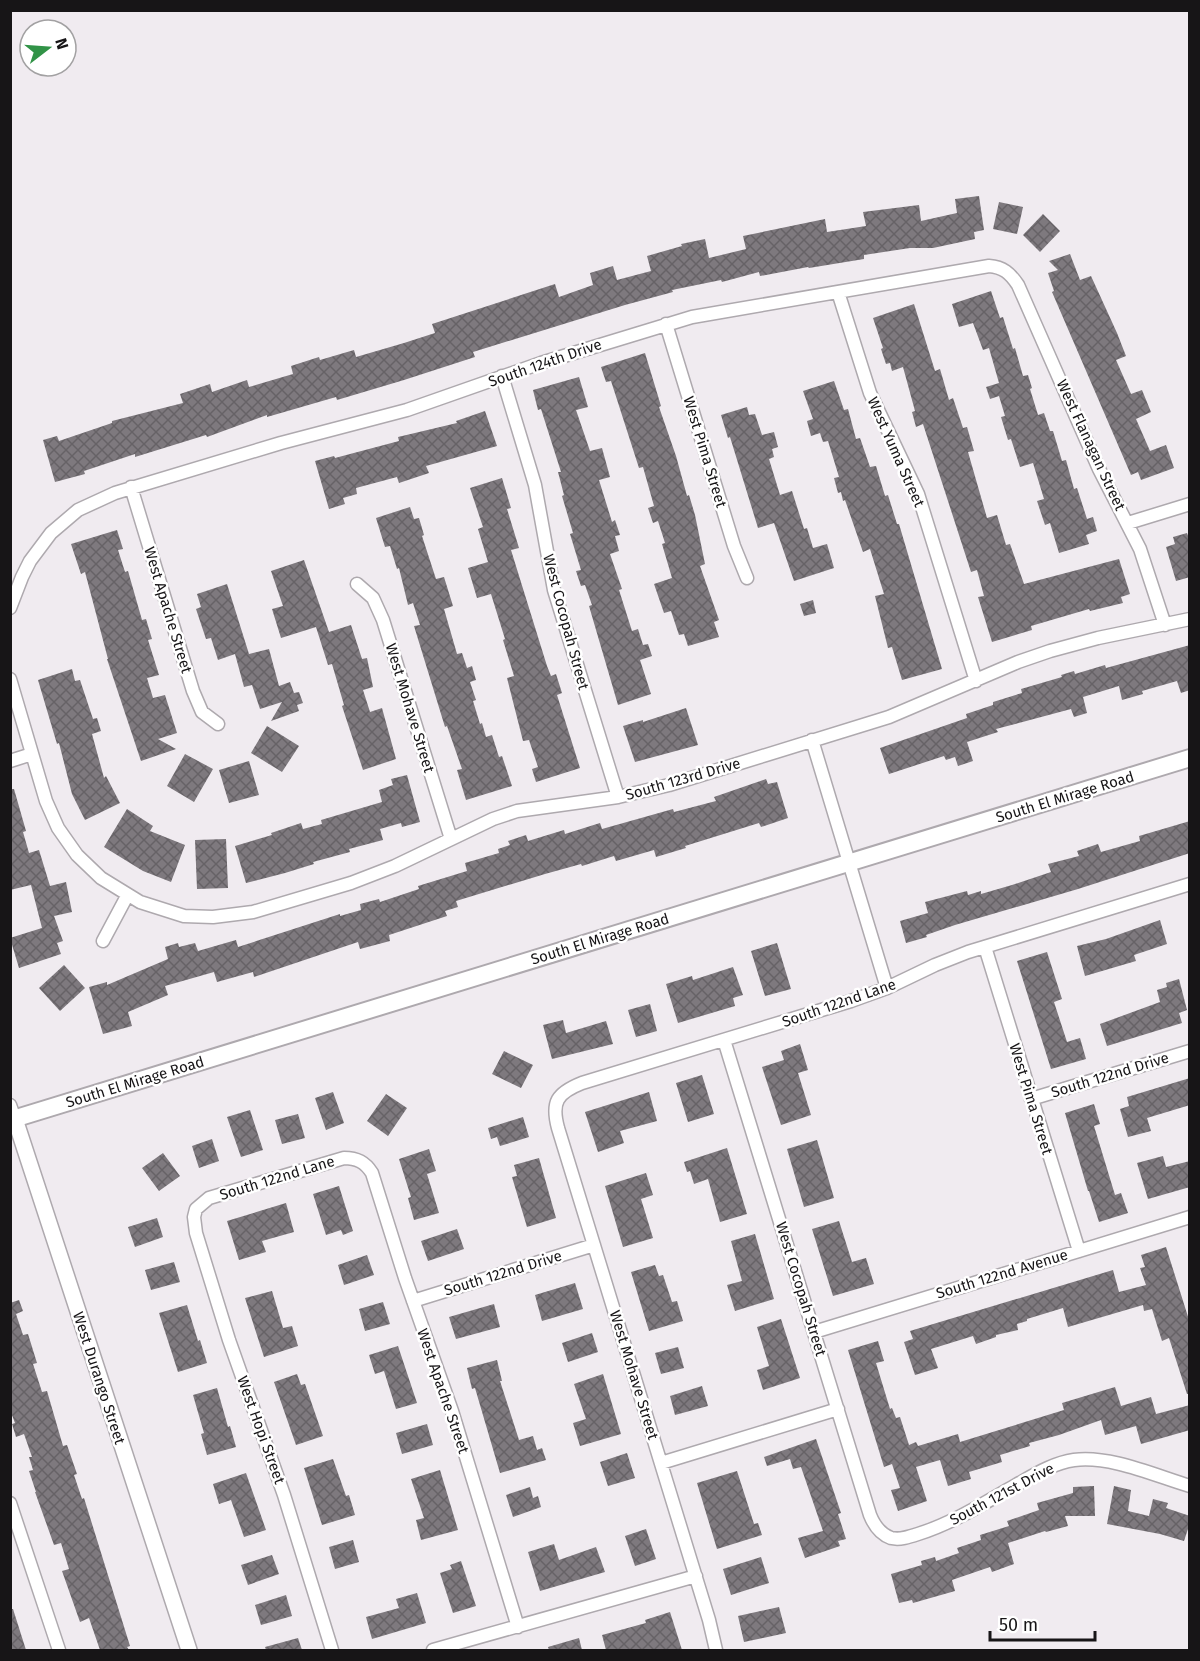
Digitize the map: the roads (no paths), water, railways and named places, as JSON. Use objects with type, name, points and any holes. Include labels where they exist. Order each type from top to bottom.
[{"type":"main road","name":"South El Mirage Road","points":[[12,1115],[1190,758]]},
{"type":"street","name":"South 124th Drive","points":[[10,608],[22,577],[40,546],[64,520],[93,502],[131,487],[281,443],[398,413],[502,376],[666,324],[711,313],[989,266],[1006,270]]},
{"type":"street","name":"West Flanagan Street","points":[[1006,270],[1018,285],[1099,469],[1140,549],[1165,625]]},
{"type":"street","name":"West Yuma Street","points":[[838,292],[870,393],[918,494],[976,681]]},
{"type":"street","name":"West Pima Street","points":[[666,324],[734,546],[747,579]]},
{"type":"street","name":"West Cocopah Street","points":[[502,376],[535,485],[554,590],[618,797]]},
{"type":"street","name":"West Apache Street","points":[[131,487],[193,691],[202,712],[218,724]]},
{"type":"street","points":[[1128,523],[1190,504]]},
{"type":"street","name":"West Mohave Street","points":[[357,584],[373,598],[383,620],[451,839]]},
{"type":"street","name":"South 123rd Drive","points":[[128,896],[169,912],[190,916],[240,915],[358,880],[517,811],[618,797],[669,785],[895,715],[1018,662],[1064,646],[1190,620]]},
{"type":"street","points":[[10,679],[51,815],[67,842],[88,867],[128,896],[103,941]]},
{"type":"street","points":[[812,740],[887,988]]},
{"type":"street","points":[[10,761],[32,754]]},
{"type":"street","name":"South 122nd Lane","points":[[557,1099],[564,1092],[582,1083],[851,1001],[887,988],[946,960],[985,946],[1190,884]]},
{"type":"street","name":"West Pima Street","points":[[985,946],[1079,1251]]},
{"type":"street","name":"West Cocopah Street","points":[[724,1040],[870,1515],[878,1529],[885,1535]]},
{"type":"street","name":"South 122nd Drive","points":[[1031,1099],[1190,1051]]},
{"type":"street","name":"West Mohave Street","points":[[557,1099],[556,1118],[696,1576],[716,1650]]},
{"type":"street","name":"West Durango Street","points":[[12,1115],[189,1650]]},
{"type":"street","name":"South 122nd Lane","points":[[196,1209],[217,1195],[324,1163],[344,1158],[361,1161]]},
{"type":"street","name":"West Apache Street","points":[[361,1161],[372,1173],[452,1412],[518,1627]]},
{"type":"street","name":"West Hopi Street","points":[[196,1209],[194,1217],[196,1233],[224,1324],[284,1495],[332,1650]]},
{"type":"street","name":"South 122nd Avenue","points":[[814,1332],[1079,1251],[1189,1221]]},
{"type":"street","name":"South 122nd Drive","points":[[413,1301],[594,1245]]},
{"type":"street","points":[[661,1463],[838,1409]]},
{"type":"street","name":"South 121st Drive","points":[[885,1535],[899,1539],[934,1528],[1042,1471],[1063,1462],[1075,1460],[1110,1462],[1190,1486]]},
{"type":"street","points":[[10,1503],[59,1650]]},
{"type":"street","points":[[433,1650],[696,1576]]}]
